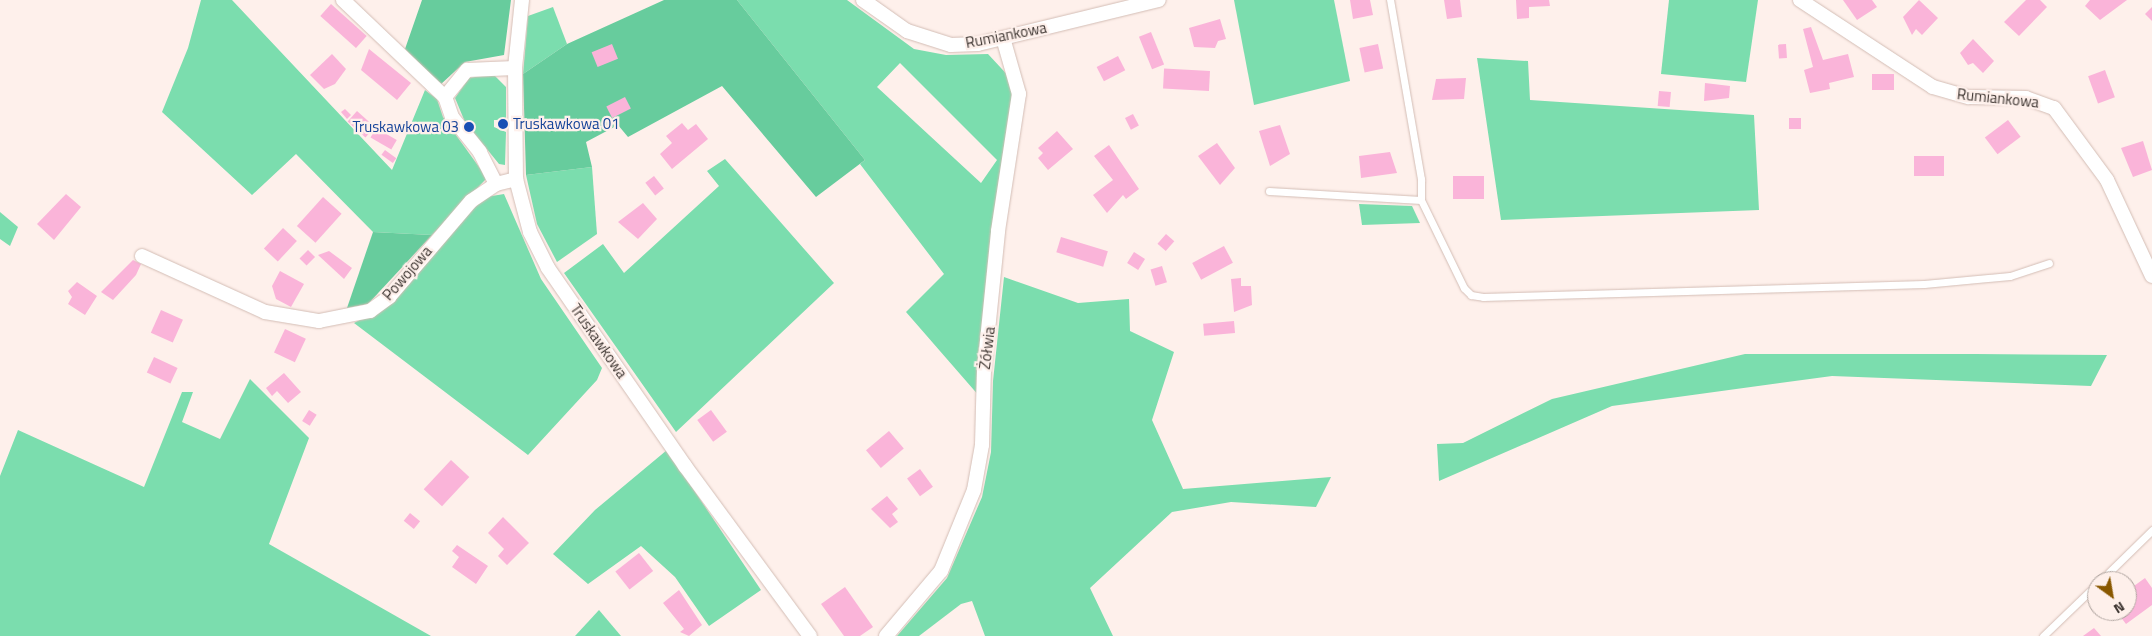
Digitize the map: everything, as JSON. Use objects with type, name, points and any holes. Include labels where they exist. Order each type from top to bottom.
[{"type":"street","points":[[343,0],[445,97],[452,117],[480,152],[496,184]]},
{"type":"street","name":"Truskawkowa","points":[[522,0],[515,68],[516,179],[530,232],[548,268],[810,636]]},
{"type":"street","name":"Rumiankowa","points":[[863,0],[930,42],[950,46],[1003,38],[1159,0]]},
{"type":"street","name":"Rumiankowa","points":[[1800,0],[1933,87],[1969,97],[2026,98],[2054,108],[2107,180],[2152,276]]},
{"type":"street","name":"Żółwia","points":[[886,636],[941,571],[974,490],[982,445],[984,370],[998,231],[1019,94],[1003,38]]},
{"type":"street","points":[[445,97],[467,70],[515,68]]},
{"type":"street","name":"Powojowa","points":[[142,256],[265,312],[319,320],[370,311],[389,297],[471,201],[496,184],[516,179]]},
{"type":"lane","points":[[1390,0],[1421,179],[1421,200],[1464,288],[1471,295],[1483,297],[1924,284],[2010,276],[2049,263]]},
{"type":"lane","points":[[1269,191],[1421,200]]},
{"type":"lane","points":[[2110,571],[2152,530]]},
{"type":"lane","points":[[2043,636],[2087,594]]},
{"type":"green space","points":[[201,0],[232,0],[392,170],[425,90],[437,99],[443,117],[487,178],[432,235],[373,232],[296,154],[252,195],[162,112],[188,48]]},
{"type":"green space","points":[[422,0],[511,0],[504,55],[465,62],[440,85],[405,49]]},
{"type":"green space","points":[[664,0],[737,0],[865,160],[816,197],[722,86],[628,137],[618,125],[586,142],[592,167],[526,175],[523,74],[567,44]]},
{"type":"green space","points":[[737,0],[847,0],[914,49],[946,55],[988,54],[1014,82],[980,397],[906,312],[944,274],[860,164],[865,160]],"holes":[[[900,63],[997,160],[981,183],[877,87]]]},
{"type":"green space","points":[[1234,0],[1334,0],[1350,81],[1254,105]]},
{"type":"green space","points":[[1669,0],[1758,0],[1746,82],[1661,74]]},
{"type":"green space","points":[[553,7],[567,44],[523,74],[528,16]]},
{"type":"green space","points":[[1477,58],[1528,61],[1530,100],[1754,115],[1759,210],[1501,220]]},
{"type":"green space","points":[[493,74],[506,87],[506,120],[494,120],[494,127],[506,132],[505,165],[499,164],[465,122],[455,98],[469,78]]},
{"type":"green space","points":[[725,159],[834,283],[676,432],[564,273],[603,244],[624,273],[719,186],[707,171]]},
{"type":"green space","points":[[592,167],[597,234],[557,262],[537,224],[526,175]]},
{"type":"green space","points":[[504,194],[541,279],[602,368],[597,380],[528,455],[354,323],[394,301],[453,228],[486,197]]},
{"type":"green space","points":[[1359,204],[1412,206],[1420,223],[1362,225]]},
{"type":"green space","points":[[0,212],[18,227],[10,246],[0,239]]},
{"type":"green space","points":[[373,232],[432,235],[368,304],[347,308]]},
{"type":"green space","points":[[1004,277],[1078,303],[1129,299],[1130,331],[1174,352],[1152,420],[1183,489],[1331,477],[1316,507],[1231,502],[1172,512],[1090,588],[1113,636],[985,636],[972,601],[961,604],[919,636],[897,636],[947,578],[982,497],[991,452],[993,381]]},
{"type":"green space","points":[[1745,354],[2107,355],[2091,386],[1832,376],[1612,406],[1439,481],[1437,444],[1463,443],[1552,399]]},
{"type":"green space","points":[[250,379],[309,438],[269,544],[431,636],[0,636],[0,476],[18,430],[144,487],[182,392],[193,392],[182,422],[220,439]]},
{"type":"green space","points":[[667,450],[761,590],[709,626],[675,577],[641,546],[588,584],[553,554],[595,510]]},
{"type":"green space","points":[[599,610],[621,636],[575,636]]},
{"type":"building","points":[[1350,0],[1370,0],[1373,15],[1353,19]]},
{"type":"building","points":[[1444,0],[1460,0],[1462,17],[1447,19]]},
{"type":"building","points":[[1516,0],[1549,0],[1550,6],[1529,7],[1529,18],[1517,19]]},
{"type":"building","points":[[1843,0],[1872,0],[1877,7],[1857,20]]},
{"type":"building","points":[[1919,0],[1938,18],[1922,35],[1916,29],[1912,35],[1903,17]]},
{"type":"building","points":[[2026,0],[2040,0],[2047,7],[2019,36],[2004,22]]},
{"type":"building","points":[[2090,0],[2127,0],[2100,20],[2085,6]]},
{"type":"building","points":[[331,4],[367,36],[356,48],[320,16]]},
{"type":"building","points":[[2152,7],[2152,21],[2145,14]]},
{"type":"building","points":[[1220,19],[1226,39],[1218,41],[1215,48],[1194,47],[1189,28]]},
{"type":"building","points":[[1811,27],[1823,60],[1848,54],[1854,77],[1829,83],[1830,89],[1810,93],[1804,70],[1813,67],[1803,29]]},
{"type":"building","points":[[1151,32],[1164,64],[1152,69],[1139,37]]},
{"type":"building","points":[[1973,39],[1994,61],[1983,73],[1973,63],[1968,65],[1960,53]]},
{"type":"building","points":[[612,44],[618,59],[598,67],[592,52]]},
{"type":"building","points":[[1378,44],[1383,68],[1365,72],[1359,48]]},
{"type":"building","points":[[1786,44],[1787,58],[1779,59],[1778,45]]},
{"type":"building","points":[[369,49],[411,83],[397,100],[361,70]]},
{"type":"building","points":[[332,54],[346,69],[335,84],[324,89],[310,75]]},
{"type":"building","points":[[1118,56],[1125,70],[1104,81],[1097,67]]},
{"type":"building","points":[[1164,69],[1210,71],[1209,91],[1163,89]]},
{"type":"building","points":[[2105,70],[2115,97],[2098,103],[2088,76]]},
{"type":"building","points":[[1872,74],[1894,74],[1894,90],[1872,90]]},
{"type":"building","points":[[1466,78],[1464,99],[1432,100],[1436,79]]},
{"type":"building","points":[[1705,83],[1730,86],[1729,98],[1704,101]]},
{"type":"building","points":[[1659,91],[1671,92],[1670,107],[1658,106]]},
{"type":"building","points":[[625,97],[631,109],[612,118],[606,107]]},
{"type":"building","points":[[345,109],[351,115],[347,119],[341,112]]},
{"type":"building","points":[[357,111],[375,127],[365,137],[348,121]]},
{"type":"building","points":[[1133,114],[1139,126],[1131,130],[1125,118]]},
{"type":"building","points":[[1789,118],[1801,118],[1801,129],[1789,129]]},
{"type":"building","points":[[2008,120],[2021,137],[1997,154],[1985,137]]},
{"type":"building","points":[[682,123],[688,130],[696,124],[708,139],[672,169],[660,154],[672,143],[666,136]]},
{"type":"building","points":[[1280,125],[1290,154],[1270,166],[1259,131]]},
{"type":"building","points":[[376,128],[397,140],[391,150],[370,138]]},
{"type":"building","points":[[1057,131],[1073,149],[1048,170],[1038,158],[1043,153],[1038,148]]},
{"type":"building","points":[[2143,141],[2152,170],[2133,177],[2121,148]]},
{"type":"building","points":[[1217,143],[1235,168],[1220,185],[1198,156]]},
{"type":"building","points":[[1109,145],[1139,189],[1126,199],[1123,195],[1107,213],[1093,195],[1113,180],[1094,156]]},
{"type":"building","points":[[385,150],[396,158],[393,163],[381,155]]},
{"type":"building","points":[[1390,152],[1397,173],[1361,178],[1359,156]]},
{"type":"building","points":[[1914,156],[1944,156],[1944,176],[1914,176]]},
{"type":"building","points":[[654,176],[664,189],[655,195],[645,183]]},
{"type":"building","points":[[1453,176],[1484,176],[1484,199],[1453,199]]},
{"type":"building","points":[[66,194],[81,207],[54,240],[37,224]]},
{"type":"building","points":[[323,197],[342,214],[315,243],[297,226]]},
{"type":"building","points":[[643,203],[657,219],[638,239],[618,222]]},
{"type":"building","points":[[283,228],[297,241],[278,261],[264,248]]},
{"type":"building","points":[[1166,234],[1174,241],[1166,251],[1157,244]]},
{"type":"building","points":[[1061,237],[1108,251],[1103,267],[1056,252]]},
{"type":"building","points":[[1224,246],[1233,263],[1201,280],[1192,263]]},
{"type":"building","points":[[308,250],[315,257],[307,266],[300,258]]},
{"type":"building","points":[[329,251],[352,268],[344,279],[318,255]]},
{"type":"building","points":[[1134,252],[1145,259],[1138,270],[1127,263]]},
{"type":"building","points":[[133,260],[141,264],[136,275],[113,300],[101,292]]},
{"type":"building","points":[[1162,266],[1167,282],[1155,286],[1151,270]]},
{"type":"building","points":[[280,271],[304,284],[291,307],[276,299],[272,286]]},
{"type":"building","points":[[1241,278],[1241,286],[1251,286],[1252,305],[1234,312],[1231,279]]},
{"type":"building","points":[[77,282],[97,296],[85,315],[68,304],[72,297],[68,291]]},
{"type":"building","points":[[161,310],[183,320],[173,343],[151,333]]},
{"type":"building","points":[[1234,321],[1235,333],[1204,336],[1203,324]]},
{"type":"building","points":[[285,329],[306,339],[295,362],[274,353]]},
{"type":"building","points":[[154,357],[178,368],[170,383],[147,372]]},
{"type":"building","points":[[284,373],[301,392],[288,403],[277,391],[272,396],[266,388]]},
{"type":"building","points":[[309,410],[317,415],[310,426],[302,421]]},
{"type":"building","points":[[711,410],[727,432],[713,442],[697,420]]},
{"type":"building","points":[[889,431],[904,449],[881,468],[866,450]]},
{"type":"building","points":[[451,460],[469,477],[442,506],[424,489]]},
{"type":"building","points":[[920,469],[933,487],[920,496],[907,478]]},
{"type":"building","points":[[887,496],[898,509],[892,514],[898,522],[890,528],[871,509]]},
{"type":"building","points":[[410,513],[420,521],[414,529],[404,521]]},
{"type":"building","points":[[503,517],[529,543],[507,565],[498,556],[504,549],[488,533]]},
{"type":"building","points":[[457,545],[488,566],[476,584],[452,567],[459,557],[452,551]]},
{"type":"building","points":[[639,553],[653,571],[630,590],[615,571]]},
{"type":"building","points":[[2145,578],[2152,588],[2152,605],[2137,616],[2137,584]]},
{"type":"building","points":[[845,587],[873,627],[860,636],[844,636],[821,604]]},
{"type":"building","points":[[679,590],[702,625],[689,636],[680,632],[684,629],[663,603]]},
{"type":"building","points":[[2094,628],[2101,636],[2083,636]]},
{"type":"place","name":"Truskawkowa 01","points":[[503,124]]},
{"type":"place","name":"Truskawkowa 03","points":[[469,127]]}]
